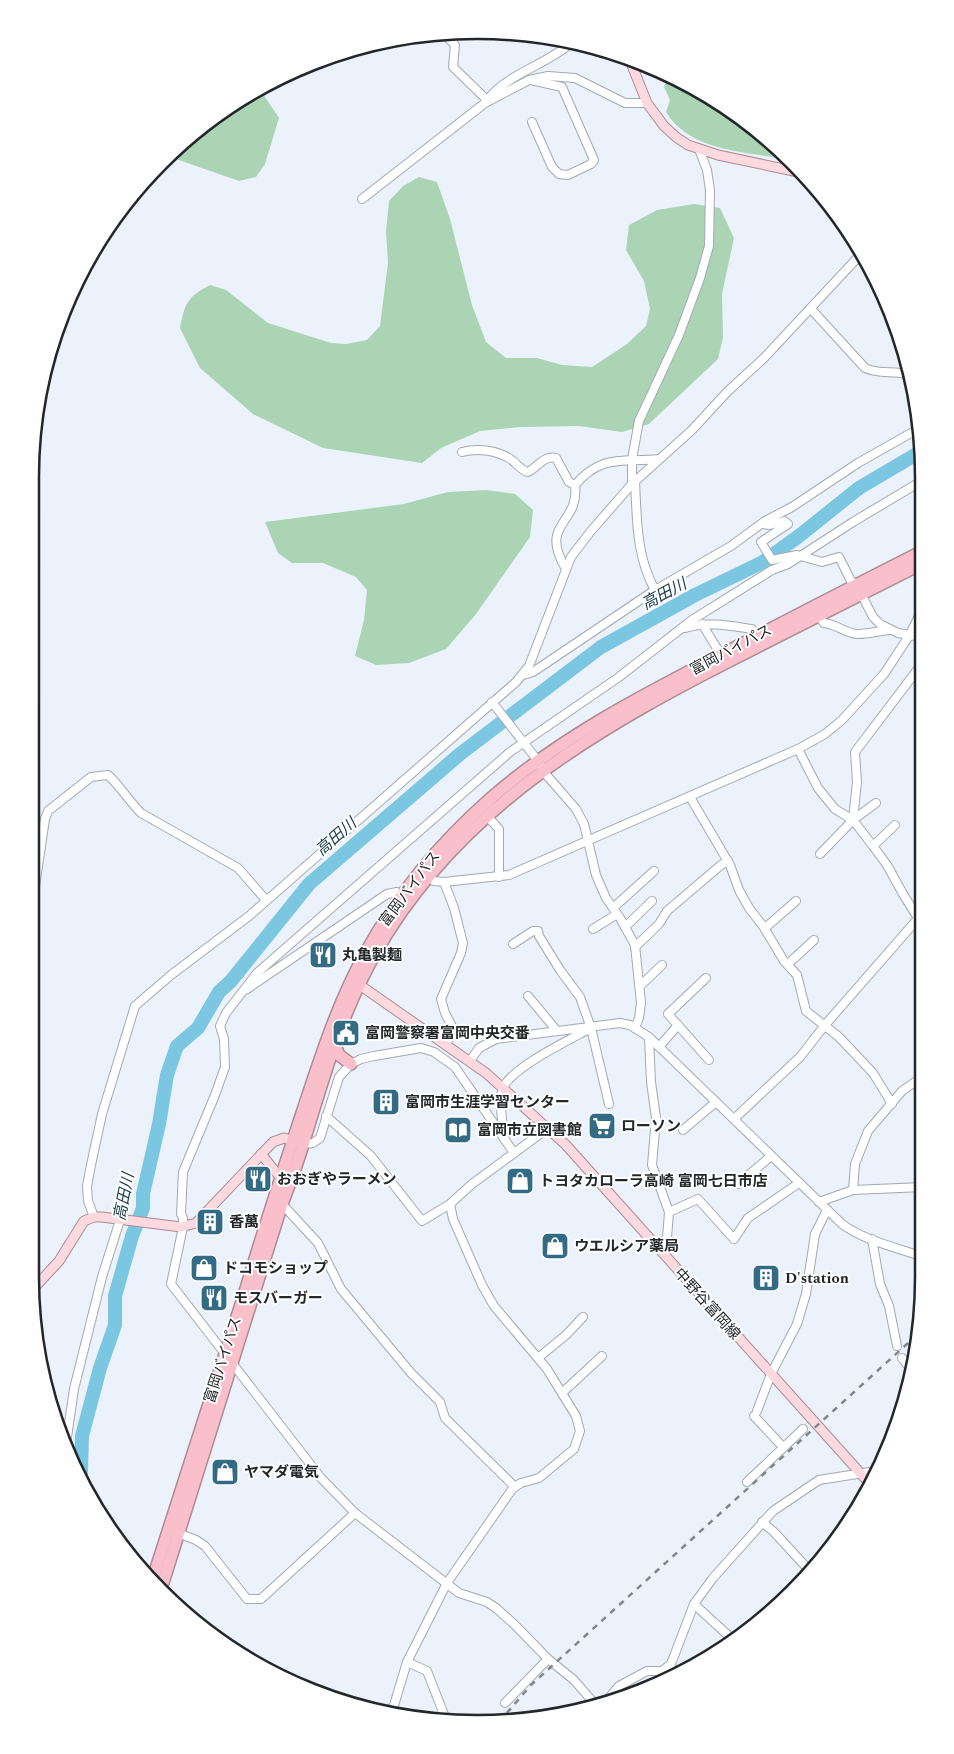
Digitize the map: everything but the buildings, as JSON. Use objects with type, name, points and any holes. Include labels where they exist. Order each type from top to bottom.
[{"type":"highway","name":"富岡バイパス","points":[[155,1573],[282,1204],[326,1039],[355,982],[389,929],[427,876],[453,847],[540,766],[581,745],[658,698],[818,616],[915,556]]},
{"type":"highway","name":"富岡バイパス","points":[[163,1583],[280,1177],[298,1142],[366,952],[403,895],[433,856],[491,798],[540,766],[614,713],[756,636],[859,589],[915,566]]},
{"type":"highway","points":[[334,1043],[339,1055],[351,1064]]},
{"type":"main road","points":[[634,68],[647,103],[664,126],[676,137],[699,150],[789,169]]},
{"type":"main road","name":"中野谷富岡線","points":[[355,982],[470,1061],[503,1087],[548,1128],[572,1152],[866,1479]]},
{"type":"main road","points":[[39,1281],[59,1261],[84,1221],[94,1217],[182,1227],[196,1223],[270,1144],[284,1138],[298,1142]]},
{"type":"main road","points":[[261,1154],[280,1177]]},
{"type":"street","points":[[450,40],[455,45],[453,67],[486,101]]},
{"type":"street","points":[[486,101],[495,90],[532,66],[566,48]]},
{"type":"street","points":[[362,199],[486,101],[529,80],[548,76],[574,78],[625,103],[647,103]]},
{"type":"street","points":[[529,80],[562,87],[594,160],[591,164],[568,175],[559,174],[552,167],[532,122]]},
{"type":"street","points":[[655,590],[646,574],[642,557],[632,459],[638,420],[679,335],[700,278],[708,246],[710,190],[707,170],[699,150]]},
{"type":"street","points":[[94,1217],[88,1200],[87,1186],[102,1114],[135,1006],[170,975],[249,916],[493,704],[523,674],[528,666],[571,557],[580,544],[633,482],[692,430],[727,392],[764,358],[857,258]]},
{"type":"street","points":[[811,309],[865,368],[875,373],[902,373]]},
{"type":"street","points":[[523,674],[533,672],[655,590],[730,546],[858,463],[913,432]]},
{"type":"street","points":[[462,452],[474,449],[509,458],[523,471],[528,472],[546,458],[556,458],[569,482],[575,485]]},
{"type":"street","points":[[566,569],[559,557],[556,538],[557,532],[575,502],[575,485],[580,479],[601,465],[611,461],[659,459]]},
{"type":"street","points":[[591,1700],[574,1680],[548,1659],[496,1608],[487,1602],[459,1593],[355,1513],[321,1478],[171,1284],[183,1218],[181,1214],[183,1172],[225,1066],[224,1039],[220,1026],[239,994],[257,973],[503,758],[535,733],[619,677],[692,620],[772,570],[788,564],[915,485]]},
{"type":"street","points":[[762,524],[770,525],[784,521],[788,524],[760,542],[772,560],[800,555],[822,562],[839,557],[851,581],[859,589],[873,617],[889,630],[915,636]]},
{"type":"street","points":[[818,616],[824,623],[858,634],[889,630]]},
{"type":"street","points":[[682,629],[702,624],[731,626],[752,629],[756,636]]},
{"type":"street","points":[[702,624],[721,655]]},
{"type":"street","points":[[427,876],[434,881],[444,882],[509,875],[798,749],[824,734],[842,720],[884,674],[915,624]]},
{"type":"street","points":[[853,820],[857,782],[855,752],[915,673]]},
{"type":"street","points":[[493,704],[540,766],[576,809],[584,824],[596,875],[606,898],[625,927],[635,947],[641,1003],[639,1018],[635,1028]]},
{"type":"street","points":[[798,749],[818,788],[835,809],[853,820],[887,865],[903,894],[915,910]]},
{"type":"street","points":[[39,859],[48,811],[91,777],[108,775],[141,813],[238,868],[266,900]]},
{"type":"street","points":[[690,797],[728,861],[739,890],[749,908],[765,928],[784,960],[797,975],[806,1012],[839,1037],[873,1073],[892,1104]]},
{"type":"street","points":[[820,854],[853,820],[876,803]]},
{"type":"street","points":[[487,816],[498,830],[499,877]]},
{"type":"street","points":[[873,846],[895,825]]},
{"type":"street","points":[[635,947],[659,924],[667,911],[728,861]]},
{"type":"street","points":[[593,928],[615,911],[654,871]]},
{"type":"street","points":[[444,882],[454,908],[463,943],[441,999],[445,1013],[454,1030],[446,1044]]},
{"type":"street","points":[[239,994],[387,894],[397,892],[403,895]]},
{"type":"street","points":[[625,927],[652,901]]},
{"type":"street","points":[[765,928],[796,901]]},
{"type":"street","points":[[734,1119],[800,1057],[825,1025],[915,922]]},
{"type":"street","points":[[513,944],[533,931],[538,931],[538,936],[580,997],[591,1028],[608,1104]]},
{"type":"street","points":[[788,964],[814,940]]},
{"type":"street","points":[[640,986],[662,965]]},
{"type":"street","points":[[706,978],[668,1014],[709,1060]]},
{"type":"street","points":[[528,996],[556,1031]]},
{"type":"street","points":[[470,1061],[479,1048],[496,1039],[620,1023],[635,1028],[649,1037],[827,1210],[852,1231],[915,1254]]},
{"type":"street","points":[[659,1047],[678,1025]]},
{"type":"street","points":[[504,1140],[503,1087],[512,1076],[524,1067],[591,1028]]},
{"type":"street","points":[[649,1037],[656,1118],[652,1165],[669,1212],[667,1238],[657,1248]]},
{"type":"street","points":[[298,1142],[313,1143],[320,1138],[339,1077],[351,1064],[374,1056],[410,1049],[428,1049],[450,1062],[460,1074],[514,1154]]},
{"type":"street","points":[[853,1190],[855,1164],[868,1131],[902,1092],[915,1082]]},
{"type":"street","points":[[683,1130],[716,1102]]},
{"type":"street","points":[[326,1116],[371,1156],[422,1220],[450,1204],[472,1184],[548,1128]]},
{"type":"street","points":[[732,1177],[738,1184],[772,1156]]},
{"type":"street","points":[[669,1212],[698,1199],[734,1239],[748,1218],[799,1183]]},
{"type":"street","points":[[819,1202],[853,1190],[915,1186]]},
{"type":"street","points":[[282,1204],[318,1243],[341,1289],[411,1373],[440,1402],[446,1418],[515,1487]]},
{"type":"street","points":[[393,1707],[407,1662],[447,1583],[505,1498],[521,1483],[539,1478],[574,1449],[580,1431],[576,1416],[547,1369],[490,1299],[453,1219],[450,1204]]},
{"type":"street","points":[[784,1447],[756,1413],[771,1374],[797,1324],[806,1294],[815,1234],[827,1210]]},
{"type":"street","points":[[68,1433],[74,1389],[102,1277],[122,1220]]},
{"type":"street","points":[[872,1240],[880,1284],[889,1306],[897,1346]]},
{"type":"street","points":[[538,1358],[566,1335],[583,1317]]},
{"type":"street","points":[[562,1393],[602,1356]]},
{"type":"street","points":[[902,1358],[907,1364]]},
{"type":"street","points":[[747,1482],[803,1429]]},
{"type":"street","points":[[614,1693],[619,1686],[647,1670],[662,1671],[671,1664],[694,1604],[713,1578],[762,1522],[785,1502],[819,1480],[869,1472]]},
{"type":"street","points":[[178,1533],[196,1540],[205,1546],[248,1599],[261,1599],[355,1513]]},
{"type":"street","points":[[762,1522],[774,1532],[805,1567]]},
{"type":"street","points":[[694,1604],[728,1635]]},
{"type":"street","points":[[505,1703],[548,1659]]},
{"type":"street","points":[[407,1662],[427,1671],[444,1714]]},
{"type":"green space","points":[[665,81],[696,97],[744,129],[777,158],[718,147],[689,135],[676,125],[666,112],[670,100],[664,87]]},
{"type":"green space","points":[[263,94],[279,118],[265,164],[256,177],[239,181],[176,159],[210,129]]},
{"type":"green space","points":[[419,177],[437,182],[450,219],[472,305],[486,342],[506,358],[537,358],[562,365],[592,367],[627,344],[646,326],[650,309],[644,281],[626,250],[629,225],[657,210],[694,204],[720,208],[734,238],[722,294],[723,337],[718,359],[649,424],[622,432],[579,426],[520,427],[480,431],[441,448],[422,463],[323,448],[253,414],[200,368],[180,328],[188,302],[196,293],[210,285],[226,290],[268,323],[331,343],[346,344],[367,340],[380,326],[388,263],[386,232],[389,201],[403,186]]},
{"type":"green space","points":[[486,490],[515,494],[533,510],[530,537],[476,614],[446,649],[409,663],[376,665],[355,656],[364,620],[367,590],[356,577],[323,563],[292,563],[278,553],[265,522],[404,504],[448,492]]},
{"type":"waterway","name":"高田川","points":[[81,1465],[82,1436],[100,1368],[115,1325],[115,1296],[132,1236],[143,1208],[143,1194],[159,1124],[167,1075],[177,1046],[198,1028],[219,992],[231,981],[309,884],[460,754],[601,647],[695,595],[763,562],[859,488],[914,455]]},
{"type":"railway","points":[[506,1714],[531,1685],[911,1340]]},
{"type":"place","name":"丸亀製麺","points":[[323,955]]},
{"type":"place","name":"富岡警察署富岡中央交番","points":[[346,1033]]},
{"type":"place","name":"富岡市生涯学習センター","points":[[386,1102]]},
{"type":"place","name":"ローソン","points":[[602,1126]]},
{"type":"place","name":"富岡市立図書館","points":[[458,1130]]},
{"type":"place","name":"おおぎやラーメン","points":[[258,1179]]},
{"type":"place","name":"トヨタカローラ高崎 富岡七日市店","points":[[520,1181]]},
{"type":"place","name":"香萬","points":[[210,1222]]},
{"type":"place","name":"ウエルシア薬局","points":[[555,1246]]},
{"type":"place","name":"ドコモショップ","points":[[204,1268]]},
{"type":"place","name":"D'station","points":[[766,1278]]},
{"type":"place","name":"モスバーガー","points":[[214,1298]]},
{"type":"place","name":"ヤマダ電気","points":[[225,1472]]}]
